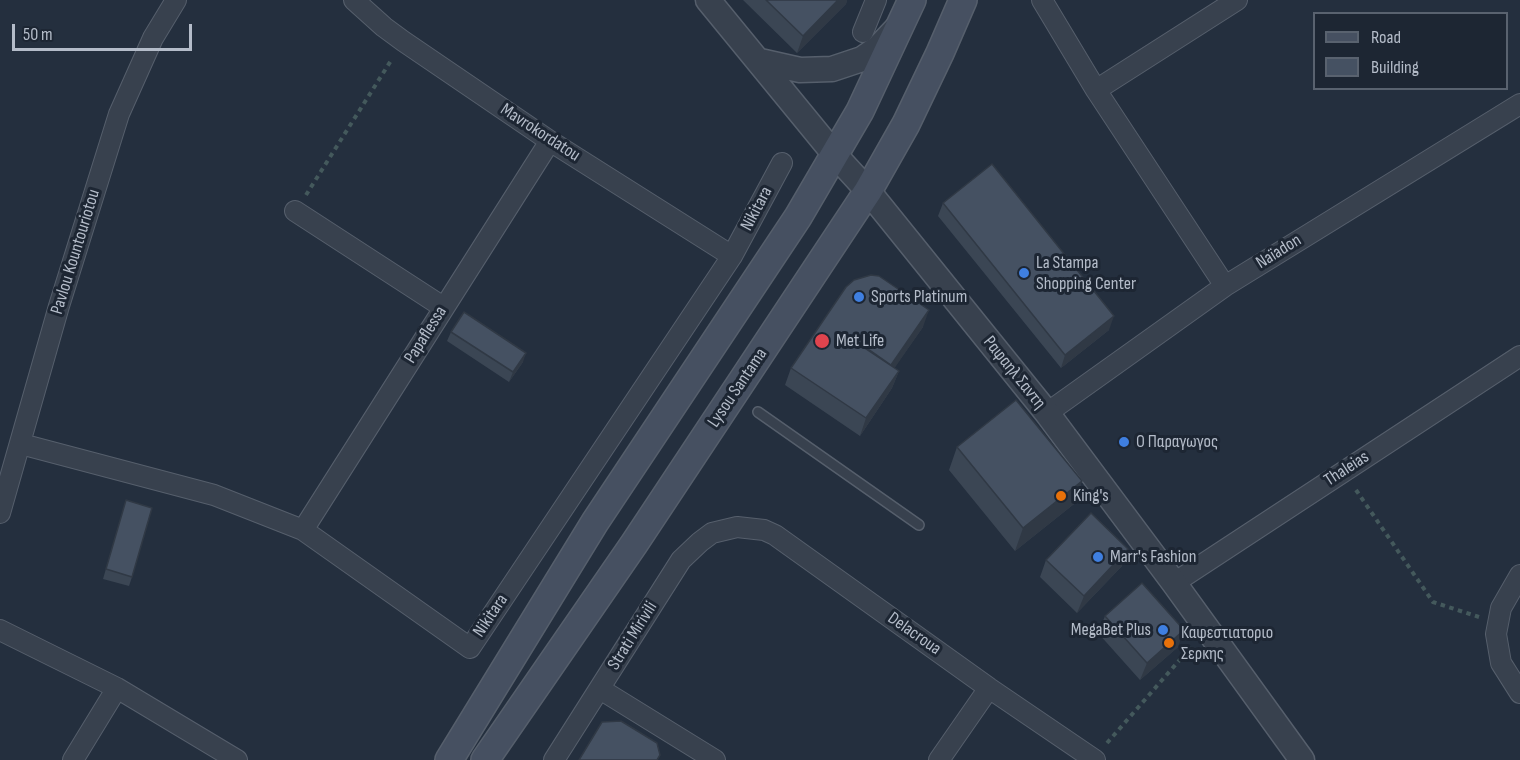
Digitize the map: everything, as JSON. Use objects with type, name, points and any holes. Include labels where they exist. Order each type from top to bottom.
[{"type":"main road","name":"Lysou Santama","points":[[485,760],[634,544],[868,191],[906,124],[963,0]]},
{"type":"main road","points":[[449,760],[595,522],[791,226],[835,155],[860,111],[908,11]]},
{"type":"street","name":"Pavlou Kountouriotou","points":[[0,513],[59,306],[119,114],[148,47],[176,0]]},
{"type":"street","name":"Mavrokordatou","points":[[354,0],[403,41],[550,141],[732,256]]},
{"type":"street","name":"Ραφαηλ Σαντη","points":[[708,0],[835,155],[868,191],[1047,413],[1208,629],[1293,756]]},
{"type":"street","points":[[863,32],[876,0]]},
{"type":"street","points":[[1042,0],[1096,90],[1225,286]]},
{"type":"street","points":[[1096,90],[1237,0]]},
{"type":"street","points":[[760,61],[800,70],[846,66],[878,48],[908,11]]},
{"type":"street","name":"Naïadon","points":[[1047,413],[1225,286],[1520,104]]},
{"type":"street","name":"Papaflessa","points":[[303,530],[550,141]]},
{"type":"street","name":"Nikitara","points":[[21,444],[214,495],[303,530],[470,648],[732,256],[782,163]]},
{"type":"street","points":[[296,211],[443,307]]},
{"type":"street","name":"Thaleias","points":[[1174,583],[1520,356]]},
{"type":"street","name":"Delacroua","points":[[727,530],[737,527],[752,528],[775,535],[1094,760]]},
{"type":"street","name":"Strati Mirivili","points":[[554,760],[681,560],[712,533],[727,530]]},
{"type":"street","points":[[1520,575],[1501,608],[1496,634],[1501,663],[1520,693]]},
{"type":"street","points":[[0,630],[117,688],[237,760]]},
{"type":"street","points":[[73,760],[117,688]]},
{"type":"street","points":[[939,760],[989,688]]},
{"type":"street","points":[[600,689],[715,760]]},
{"type":"lane","points":[[758,412],[919,525]]},
{"type":"path","points":[[296,211],[403,41]]},
{"type":"path","points":[[1343,472],[1433,602],[1498,624]]},
{"type":"path","points":[[1094,760],[1208,629]]},
{"type":"building","points":[[766,0],[838,0],[803,36]]},
{"type":"building","name":"La Stampa Shopping Center","points":[[992,164],[1114,316],[1065,355],[943,203]]},
{"type":"building","points":[[871,275],[879,276],[929,310],[891,365],[860,345],[899,371],[866,418],[791,368],[846,287],[854,280]]},
{"type":"building","points":[[464,312],[526,353],[513,372],[451,332]]},
{"type":"building","points":[[1016,400],[1082,481],[1023,528],[957,447]]},
{"type":"building","points":[[126,500],[152,508],[132,577],[106,569]]},
{"type":"building","points":[[1091,513],[1128,549],[1084,596],[1046,560]]},
{"type":"building","points":[[1142,583],[1184,630],[1147,663],[1105,616]]},
{"type":"building","points":[[621,721],[657,743],[660,755],[657,760],[579,760],[602,722]]},
{"type":"place","name":"La Stampa Shopping Center","points":[[1024,273]]},
{"type":"place","name":"Sports Platinum","points":[[859,297]]},
{"type":"place","name":"Met Life","points":[[822,341]]},
{"type":"place","name":"Ο Παραγωγος","points":[[1124,442]]},
{"type":"place","name":"King's","points":[[1061,496]]},
{"type":"place","name":"Marr's Fashion","points":[[1098,557]]},
{"type":"place","name":"MegaBet Plus","points":[[1163,630]]},
{"type":"place","name":"Καφεστιατοριο Σερκης","points":[[1169,643]]}]
